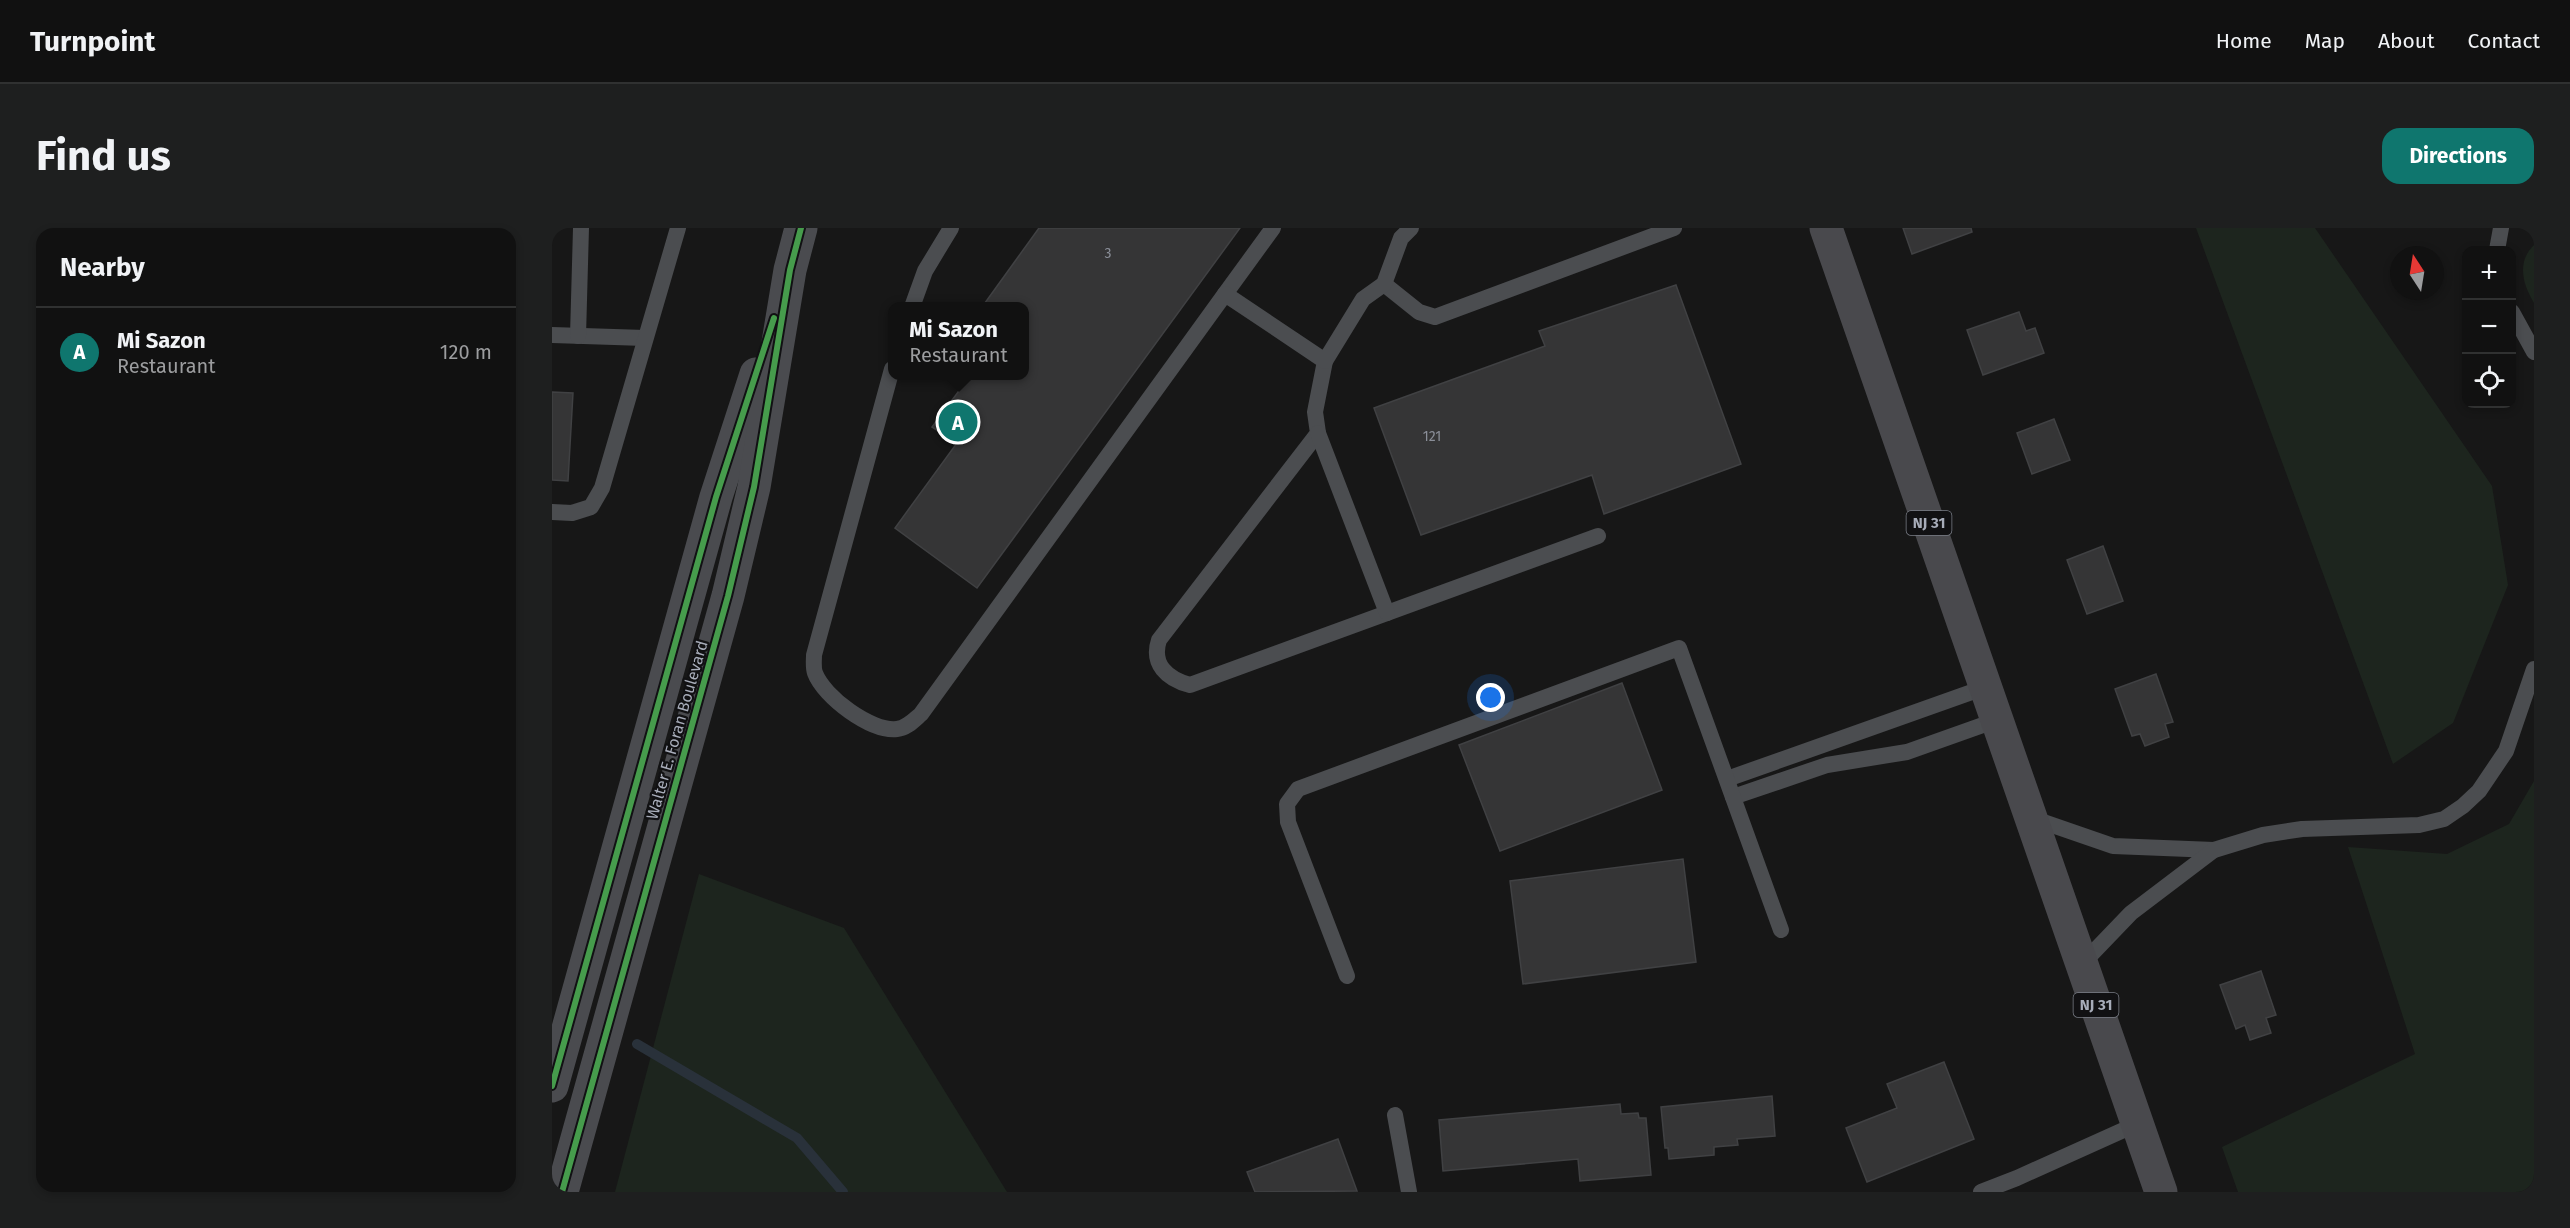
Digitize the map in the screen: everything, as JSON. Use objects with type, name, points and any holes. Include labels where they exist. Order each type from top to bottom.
[{"type":"highway","name":"NJ 31","points":[[1826,228],[2161,1192]]},
{"type":"street","name":"Walter E. Foran Boulevard","points":[[552,1086],[716,497],[790,270],[801,228]]},
{"type":"street","name":"Walter E. Foran Boulevard","points":[[562,1192],[728,596],[754,487],[790,270]]},
{"type":"lane","points":[[578,336],[581,228]]},
{"type":"lane","points":[[552,512],[572,513],[591,507],[602,488],[678,228]]},
{"type":"lane","points":[[913,302],[925,271],[951,228]]},
{"type":"lane","points":[[889,380],[814,655],[814,672],[830,697],[880,727],[897,729],[909,725],[921,714],[1273,228]]},
{"type":"lane","points":[[1387,613],[1318,433],[1315,412],[1326,361],[1363,299],[1384,284],[1401,238],[1411,228]]},
{"type":"lane","points":[[1384,284],[1419,312],[1435,317],[1674,228]]},
{"type":"lane","points":[[2498,246],[2500,228]]},
{"type":"lane","points":[[1225,294],[1326,361]]},
{"type":"lane","points":[[2516,321],[2534,352]]},
{"type":"lane","points":[[552,335],[645,338]]},
{"type":"lane","points":[[1318,433],[1159,640],[1155,651],[1160,668],[1173,681],[1190,685],[1598,536]]},
{"type":"lane","points":[[1347,976],[1288,822],[1287,804],[1298,789],[1679,648],[1781,930]]},
{"type":"lane","points":[[2032,818],[2113,846],[2214,850],[2263,835],[2292,831],[2419,825],[2444,819],[2463,806],[2492,774],[2506,751],[2534,669]]},
{"type":"lane","points":[[1727,779],[1986,687]]},
{"type":"lane","points":[[1733,797],[1827,765],[1907,752],[1997,720]]},
{"type":"lane","points":[[2082,964],[2131,913],[2214,850]]},
{"type":"lane","points":[[1395,1114],[1409,1192]]},
{"type":"lane","points":[[1981,1192],[2018,1178],[2137,1124]]},
{"type":"shaded area","points":[[2196,228],[2315,228],[2492,486],[2508,585],[2453,723],[2393,764]]},
{"type":"shaded area","points":[[2534,245],[2534,303],[2524,281],[2523,266],[2528,252]]},
{"type":"shaded area","points":[[2534,781],[2534,1192],[2238,1192],[2222,1147],[2415,1054],[2348,847],[2447,854],[2509,824]]},
{"type":"shaded area","points":[[699,874],[844,928],[1007,1192],[615,1192]]},
{"type":"building","points":[[1039,228],[1240,228],[977,588],[895,528],[957,443],[932,427],[967,380],[1029,380],[1029,302],[986,302]]},
{"type":"building","points":[[1903,228],[1971,228],[1972,232],[1912,254]]},
{"type":"building","points":[[1676,285],[1741,464],[1604,514],[1592,475],[1421,535],[1374,408],[1545,346],[1539,331]]},
{"type":"building","points":[[2019,312],[2026,331],[2035,328],[2044,353],[1983,375],[1967,330]]},
{"type":"building","points":[[552,392],[573,393],[568,481],[552,480]]},
{"type":"building","points":[[2054,419],[2070,460],[2032,474],[2017,433]]},
{"type":"building","points":[[2103,546],[2123,601],[2087,614],[2067,560]]},
{"type":"building","points":[[2156,674],[2173,722],[2165,724],[2169,737],[2145,746],[2140,734],[2132,736],[2115,689]]},
{"type":"building","points":[[1622,683],[1662,790],[1500,851],[1459,745]]},
{"type":"building","points":[[1683,859],[1696,962],[1523,984],[1510,881]]},
{"type":"building","points":[[2261,971],[2276,1015],[2266,1018],[2271,1033],[2250,1040],[2245,1025],[2236,1029],[2220,985]]},
{"type":"building","points":[[1944,1062],[1974,1139],[1867,1182],[1846,1128],[1897,1108],[1887,1084]]},
{"type":"building","points":[[1772,1096],[1775,1136],[1737,1139],[1738,1145],[1714,1147],[1714,1155],[1669,1159],[1668,1148],[1665,1148],[1661,1107]]},
{"type":"building","points":[[1620,1104],[1621,1114],[1638,1113],[1639,1118],[1646,1118],[1651,1175],[1580,1181],[1578,1159],[1443,1171],[1439,1120]]},
{"type":"building","points":[[1338,1139],[1357,1191],[1255,1192],[1247,1172]]},
{"type":"waterway","points":[[637,1044],[797,1138],[843,1192]]},
{"type":"cycle path","points":[[562,1192],[728,596],[754,487],[790,270],[801,228]]},
{"type":"cycle path","points":[[552,1086],[716,497],[774,318]]},
{"type":"place","name":"Mi Sazon","points":[[958,422]]}]
